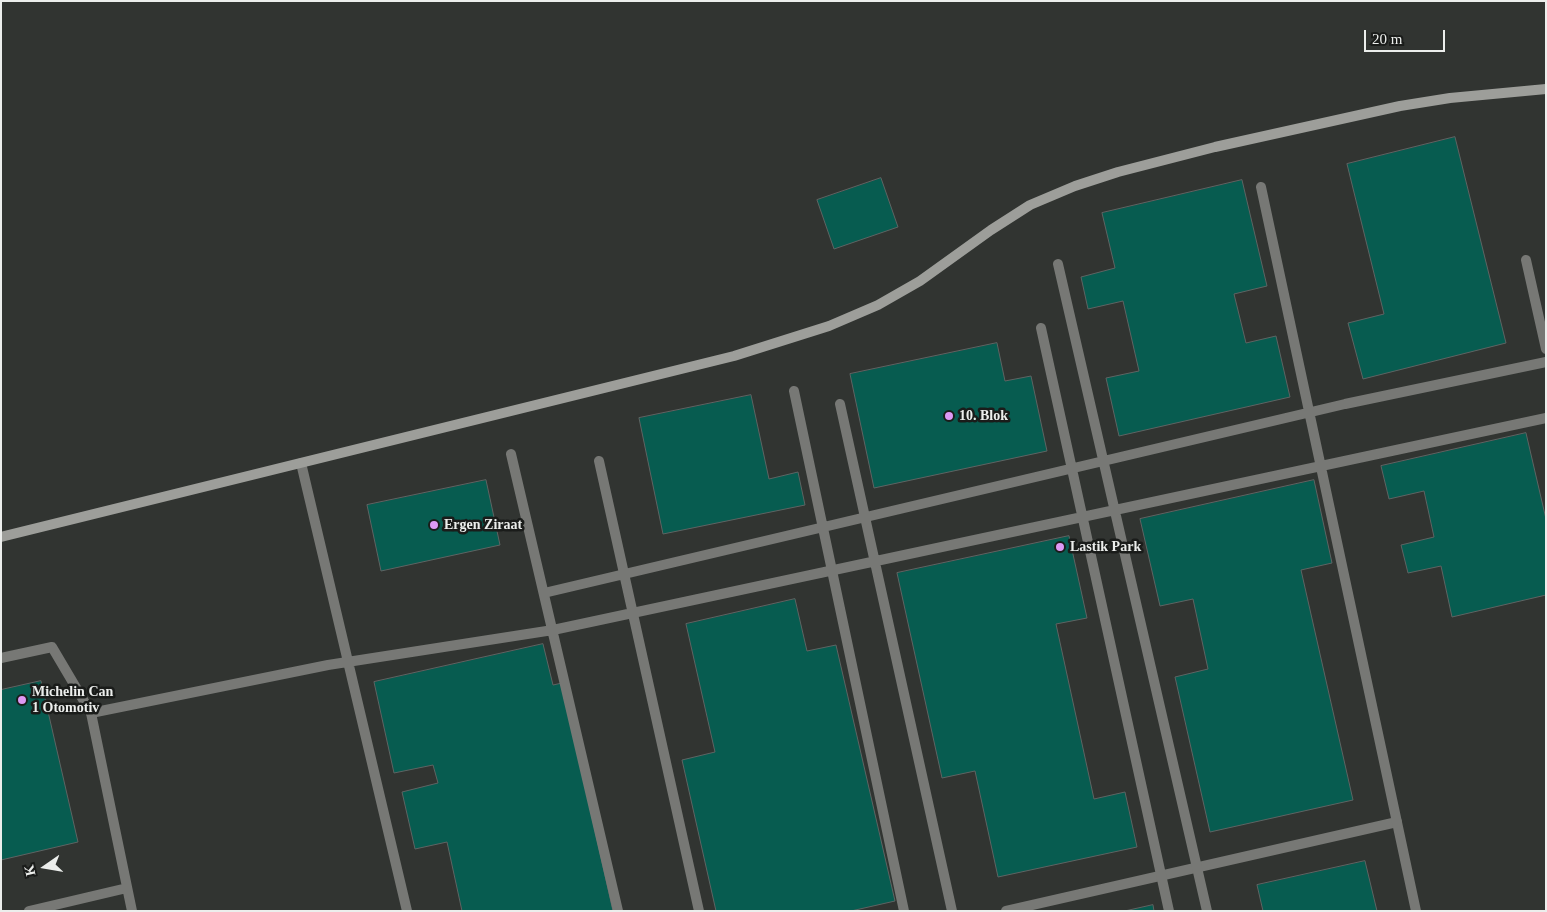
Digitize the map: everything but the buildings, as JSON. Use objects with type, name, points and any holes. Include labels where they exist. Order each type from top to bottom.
[{"type":"main road","points":[[1,537],[734,356],[829,326],[878,305],[920,281],[991,230],[1030,205],[1075,186],[1118,172],[1295,128],[1400,106],[1450,98],[1546,89]]},
{"type":"street","points":[[1261,187],[1416,911]]},
{"type":"street","points":[[1526,260],[1546,349]]},
{"type":"street","points":[[1058,264],[1207,911]]},
{"type":"street","points":[[1040,328],[1169,911]]},
{"type":"street","points":[[544,593],[1309,412],[1546,362]]},
{"type":"street","points":[[794,391],[904,911]]},
{"type":"street","points":[[840,404],[952,911]]},
{"type":"street","points":[[91,713],[348,662],[552,630],[1546,418]]},
{"type":"street","points":[[511,454],[618,911]]},
{"type":"street","points":[[599,461],[699,911]]},
{"type":"street","points":[[302,463],[407,911]]},
{"type":"street","points":[[1,658],[52,647],[91,713],[132,911]]},
{"type":"street","points":[[1006,911],[1397,822]]},
{"type":"street","points":[[28,911],[127,888]]},
{"type":"place","name":"10. Blok","points":[[949,416]]},
{"type":"place","name":"Ergen Ziraat","points":[[434,525]]},
{"type":"place","name":"Lastik Park","points":[[1060,547]]},
{"type":"place","name":"Michelin Can 1 Otomotiv","points":[[22,700]]}]
